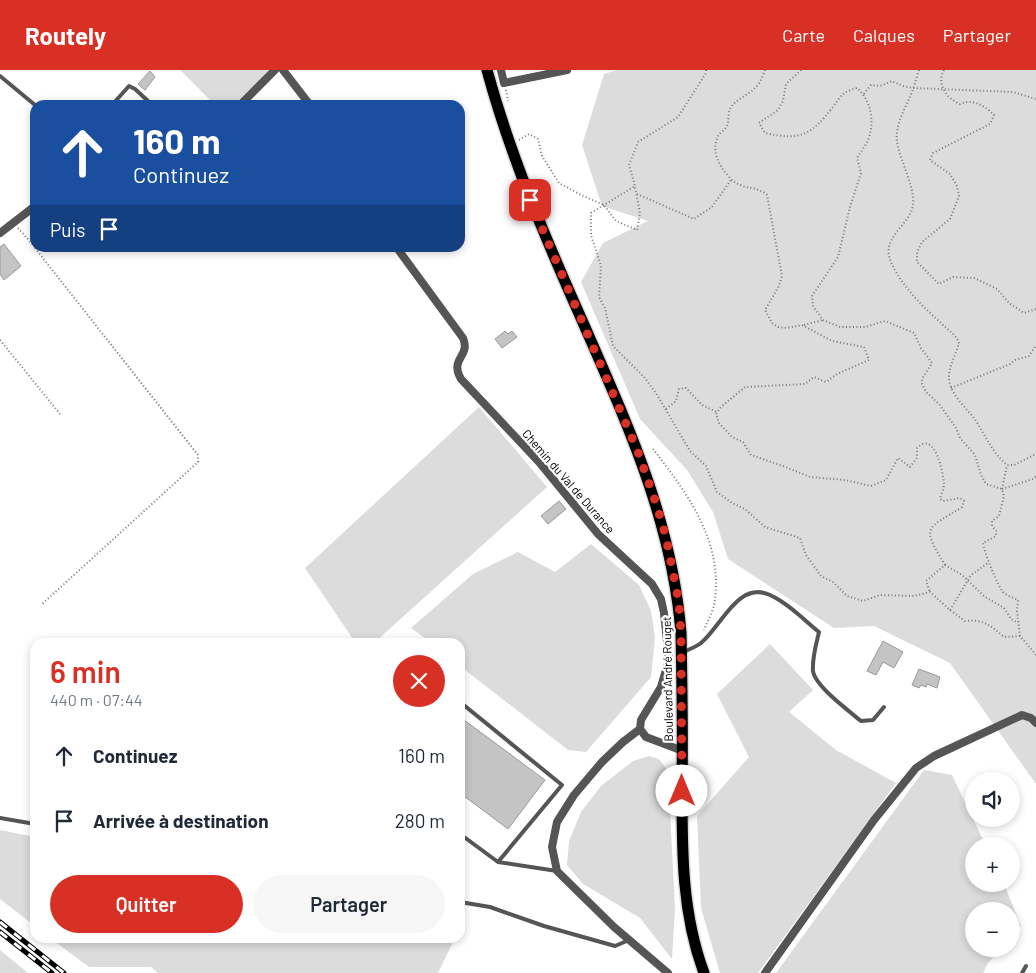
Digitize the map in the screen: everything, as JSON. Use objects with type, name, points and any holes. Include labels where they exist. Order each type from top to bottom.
[{"type":"main road","name":"Boulevard André Rouget","points":[[487,70],[530,200],[638,452],[657,506],[672,562],[679,603],[682,653],[682,849],[686,901],[694,944],[704,973]]},
{"type":"street","points":[[245,100],[275,70]]},
{"type":"street","points":[[283,70],[306,100]]},
{"type":"street","points":[[501,70],[504,83],[567,70]]},
{"type":"street","points":[[0,233],[30,210]]},
{"type":"street","name":"Chemin du Val de Durance","points":[[400,252],[463,338],[466,345],[465,350],[457,363],[456,369],[461,379],[539,462],[598,534],[652,584],[661,599],[669,660],[661,687],[642,720],[640,728]]},
{"type":"street","points":[[765,973],[874,820],[916,768],[934,756],[1022,715],[1036,722]]},
{"type":"street","points":[[668,973],[629,940],[558,871],[552,847],[557,822],[574,795],[602,762],[640,728],[646,736],[682,752]]},
{"type":"lane","points":[[0,76],[30,101]]},
{"type":"lane","points":[[116,100],[129,86],[147,100]]},
{"type":"lane","points":[[682,653],[699,644],[742,596],[758,591],[769,594],[782,602],[819,632],[814,653],[813,673],[828,694],[861,721],[873,720],[884,708]]},
{"type":"lane","points":[[465,706],[562,785],[498,862]]},
{"type":"lane","points":[[0,818],[30,823]]},
{"type":"lane","points":[[465,838],[498,862],[558,871]]},
{"type":"lane","points":[[465,903],[490,907],[544,926],[615,946],[629,940]]},
{"type":"lane","points":[[1022,973],[1026,966]]},
{"type":"path","points":[[510,144],[529,134],[538,139],[542,156],[558,183],[604,205],[616,221],[637,230],[640,213],[629,165],[638,142],[678,117],[706,73],[706,70]]},
{"type":"path","points":[[765,70],[756,88],[730,109],[729,122],[726,128],[719,134],[715,146],[716,158],[731,180],[748,189],[763,191],[767,195],[782,276],[779,286],[767,304],[765,310],[767,316],[778,327],[787,328],[823,320]]},
{"type":"path","points":[[801,70],[786,84],[783,101],[778,110],[759,124],[765,133],[778,136],[796,136],[808,132],[818,125],[845,91],[857,88],[869,102],[871,117],[870,132],[866,144],[857,158],[861,173],[850,207],[838,257],[812,296],[813,306],[823,320],[840,327],[865,327],[885,321],[914,333],[921,348],[932,363],[922,379],[926,392],[939,404],[956,428],[960,438],[975,456],[981,476],[986,484],[1002,489],[1034,479],[1036,476]]},
{"type":"path","points":[[919,70],[903,111],[897,142],[912,190],[913,206],[905,222],[891,238],[890,260],[907,288],[941,324],[955,335],[959,342],[950,371],[951,388],[975,420],[999,458],[1008,465],[1014,465],[1036,454]]},
{"type":"path","points":[[944,70],[942,73],[942,84],[952,101],[960,104],[965,101],[981,104],[994,115],[990,124],[933,153],[930,160],[950,174],[957,186],[959,196],[950,219],[922,242],[917,252],[917,262],[939,284],[953,277],[974,278],[997,289],[1009,303],[1024,313],[1036,309]]},
{"type":"path","points":[[864,94],[871,85],[880,86],[892,81],[913,88],[1013,92],[1036,99]]},
{"type":"path","points":[[636,193],[694,219],[712,207],[731,180]]},
{"type":"path","points":[[635,186],[591,213],[591,235],[601,266],[599,297],[605,308],[614,346],[645,378],[656,393],[690,451],[706,466],[717,492],[732,503],[745,509],[765,527],[800,538],[806,555],[821,576],[833,582],[847,596],[863,602],[880,595],[914,596],[930,592]]},
{"type":"path","points":[[14,223],[30,241]]},
{"type":"path","points":[[39,252],[198,455],[198,462],[41,605]]},
{"type":"path","points":[[802,325],[832,341],[864,347],[869,360],[837,374],[826,382],[814,377],[805,384],[745,387],[721,407],[716,414],[719,423],[732,437],[743,442],[751,455],[810,477],[844,480],[871,486],[886,480],[898,458],[910,467],[917,458],[917,448],[920,445],[926,444],[932,447],[942,468],[944,486],[940,499],[943,501],[960,498],[964,501],[962,507],[934,525],[930,531],[930,540],[944,565],[962,575],[985,598],[1004,608],[1011,619],[1018,623]]},
{"type":"path","points":[[0,340],[60,414]]},
{"type":"path","points":[[951,388],[1010,364],[1015,360],[1030,356],[1036,345]]},
{"type":"path","points":[[666,409],[676,401],[679,389],[686,388],[702,405],[718,412]]},
{"type":"path","points":[[654,449],[683,487],[697,510],[707,534],[716,580],[714,606],[699,644]]},
{"type":"path","points":[[1008,465],[1002,489],[1004,496],[999,516],[992,521],[996,536],[983,543],[983,548],[988,555],[1002,593],[1018,600],[1020,636],[1036,655]]},
{"type":"path","points":[[950,610],[966,581],[989,562]]},
{"type":"path","points":[[944,565],[926,580],[930,592],[965,621],[976,620],[991,626],[1004,637],[1020,636]]},
{"type":"shaded area","points":[[180,70],[270,70],[239,100],[210,100]]},
{"type":"shaded area","points":[[617,70],[1036,70],[1036,784],[950,663],[874,626],[834,628],[728,559],[713,512],[687,470],[640,419],[581,282],[603,243],[648,221],[602,206],[582,145],[604,74]]},
{"type":"shaded area","points":[[479,407],[547,487],[379,638],[352,638],[305,568]]},
{"type":"shaded area","points":[[591,544],[639,585],[651,611],[655,637],[651,677],[586,752],[568,750],[465,670],[465,638],[425,638],[411,628],[473,574],[518,552],[555,572]]},
{"type":"shaded area","points":[[770,644],[813,690],[789,712],[836,750],[896,783],[758,973],[720,973],[701,908],[697,816],[749,757],[717,694]]},
{"type":"shaded area","points":[[649,756],[659,759],[668,771],[675,909],[672,959],[640,918],[583,884],[567,865],[569,841],[581,812],[601,786],[633,761]]},
{"type":"shaded area","points":[[924,770],[952,775],[965,802],[965,827],[977,827],[982,837],[965,837],[965,892],[1007,892],[1011,902],[965,902],[965,957],[994,957],[983,973],[776,973]]},
{"type":"shaded area","points":[[0,830],[30,836],[30,922],[0,899]]},
{"type":"shaded area","points":[[57,943],[453,943],[438,973],[158,973],[151,967],[89,967]]},
{"type":"shaded area","points":[[0,950],[28,973],[0,973]]},
{"type":"building","points":[[150,71],[155,77],[145,90],[138,84]]},
{"type":"building","points":[[4,244],[21,266],[4,280],[0,274],[0,247]]},
{"type":"building","points":[[505,331],[508,334],[512,331],[517,337],[502,348],[495,339]]},
{"type":"building","points":[[559,501],[566,509],[548,524],[541,516]]},
{"type":"building","points":[[883,641],[903,652],[894,668],[883,662],[876,675],[867,671]]},
{"type":"building","points":[[919,669],[940,677],[937,688],[927,684],[926,687],[921,685],[919,688],[912,685]]},
{"type":"building","points":[[465,721],[545,780],[508,829],[465,797]]},
{"type":"railway","points":[[0,922],[64,973]]},
{"type":"railway","points":[[0,932],[52,973]]},
{"type":"route","points":[[530,200],[638,452],[666,537],[679,603],[681,633],[682,791]]}]
